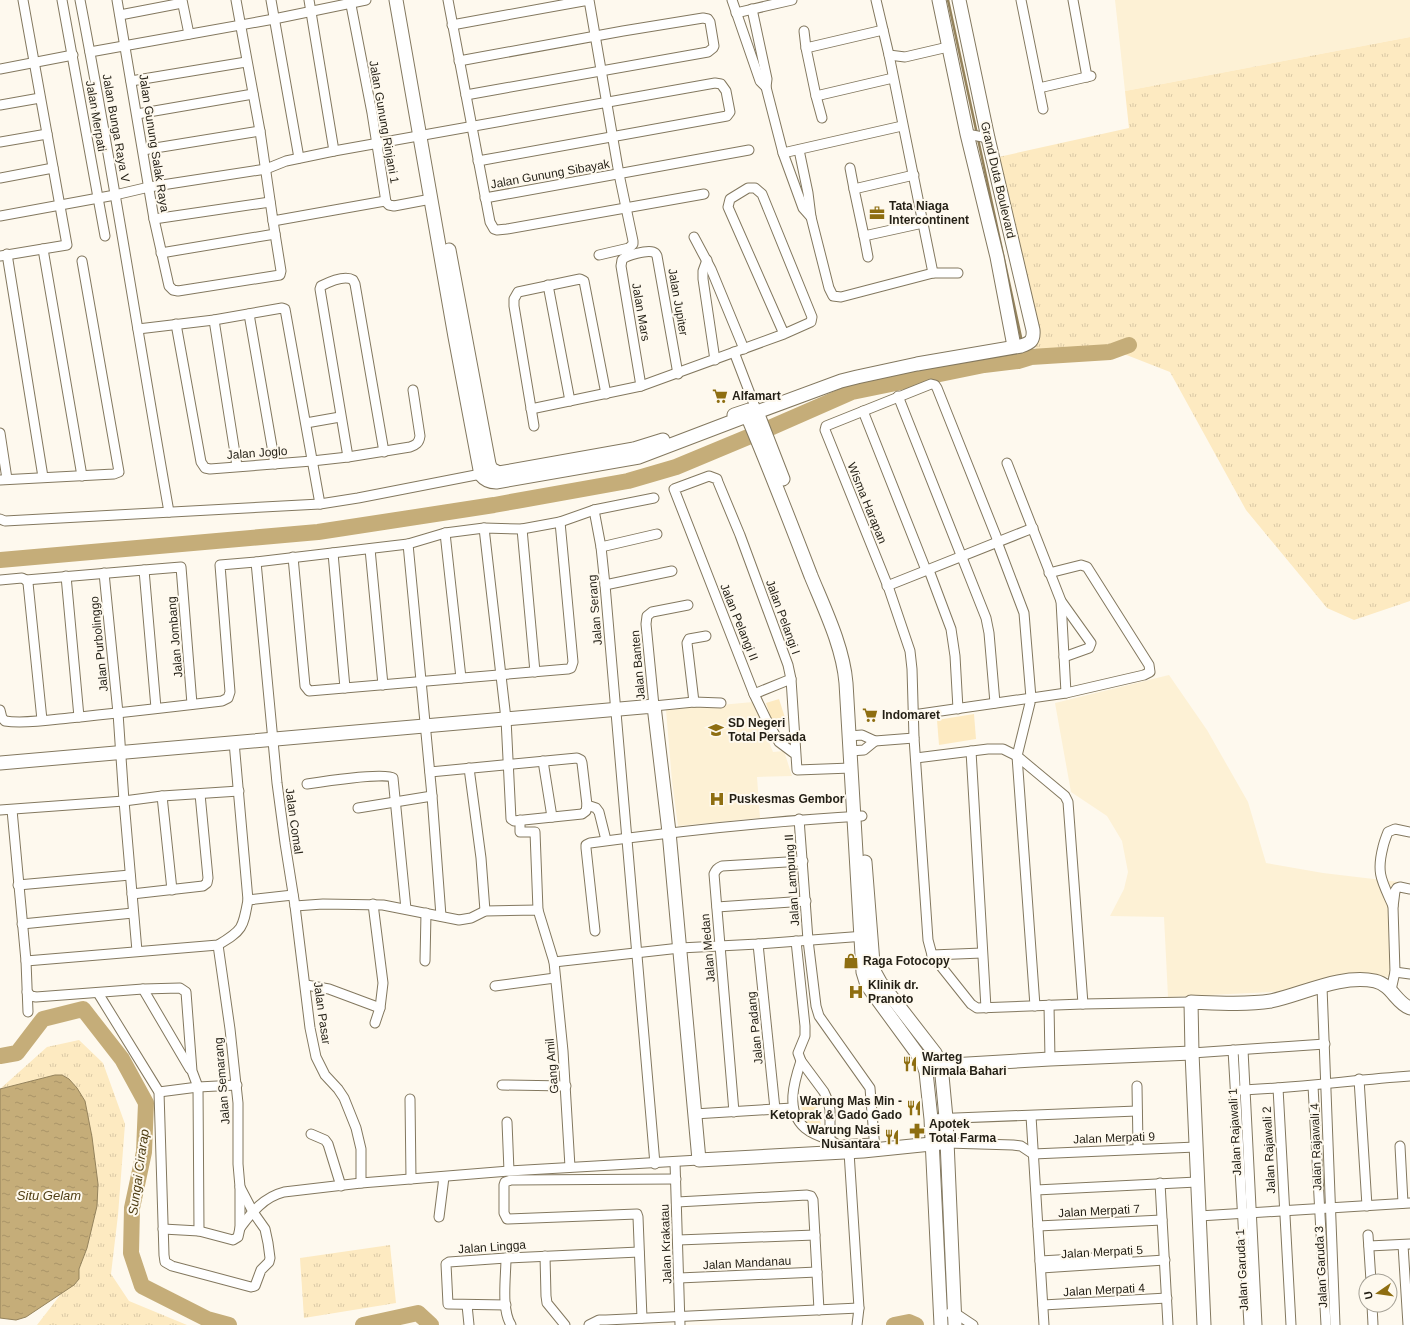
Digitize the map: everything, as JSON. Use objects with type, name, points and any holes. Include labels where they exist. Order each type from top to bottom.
[{"type":"street","points":[[23,0],[67,245],[4,255],[43,477]]},
{"type":"street","name":"Jalan Merpati","points":[[62,0],[105,236]]},
{"type":"street","name":"Jalan Bunga Raya V","points":[[80,0],[127,261],[169,512]]},
{"type":"street","name":"Jalan Gunung Salak Raya","points":[[117,0],[154,219],[168,284],[171,289],[178,291],[280,275],[281,271],[275,234]]},
{"type":"street","points":[[161,254],[275,234],[260,131],[246,62],[236,0]]},
{"type":"street","points":[[271,0],[299,158]]},
{"type":"street","points":[[309,0],[334,151]]},
{"type":"street","points":[[90,52],[311,12],[350,1],[366,0]]},
{"type":"street","points":[[396,0],[489,467],[487,473]]},
{"type":"street","points":[[405,0],[424,135],[431,199],[455,337],[487,473]]},
{"type":"street","points":[[448,0],[485,198],[490,222],[494,229],[507,229],[704,194]]},
{"type":"street","points":[[452,25],[589,0],[619,174],[633,244],[629,248],[599,255]]},
{"type":"street","points":[[732,0],[760,81],[766,87]]},
{"type":"street","points":[[736,13],[792,0]]},
{"type":"street","points":[[876,0],[889,55],[902,126],[914,176],[933,273]]},
{"type":"street","name":"Grand Duta Boulevard","points":[[939,0],[948,47],[978,136],[1033,330],[1033,339],[1021,345],[997,256],[978,136],[959,0]]},
{"type":"street","points":[[1021,0],[1043,109]]},
{"type":"street","name":"Jalan Gunung Rinjani 1","points":[[350,1],[385,200],[389,205],[394,206],[431,199]]},
{"type":"street","points":[[120,15],[182,2],[189,34]]},
{"type":"street","points":[[1039,88],[1090,76],[1076,2]]},
{"type":"street","points":[[752,9],[767,79],[766,87],[783,153],[803,208],[811,217]]},
{"type":"street","points":[[459,60],[703,18],[708,19],[710,22],[714,46],[712,50],[708,52],[466,95]]},
{"type":"street","points":[[806,48],[883,30]]},
{"type":"street","points":[[804,31],[806,48],[822,118]]},
{"type":"street","points":[[889,55],[905,57],[948,47]]},
{"type":"street","points":[[0,69],[72,55]]},
{"type":"street","points":[[131,81],[246,62]]},
{"type":"street","points":[[816,96],[893,78]]},
{"type":"street","points":[[0,216],[115,195],[149,187],[266,169],[286,161],[299,158],[472,126],[719,84],[724,86],[726,91],[730,110],[730,114],[727,116],[478,161]]},
{"type":"street","points":[[137,114],[253,94]]},
{"type":"street","points":[[0,105],[40,98]]},
{"type":"street","points":[[783,153],[902,126]]},
{"type":"street","points":[[143,150],[260,131]]},
{"type":"street","points":[[0,142],[46,134]]},
{"type":"street","name":"Jalan Gunung Sibayak","points":[[485,198],[749,150]]},
{"type":"street","points":[[799,150],[808,193],[811,217],[829,288],[833,296],[841,297],[933,273],[958,273]]},
{"type":"street","points":[[0,178],[53,168]]},
{"type":"street","points":[[850,168],[868,257]]},
{"type":"street","points":[[854,189],[914,176]]},
{"type":"street","points":[[531,408],[642,386],[784,334],[811,322],[812,317],[761,192],[755,188],[748,188],[730,199],[728,207],[784,334]]},
{"type":"street","points":[[273,221],[385,200]]},
{"type":"street","points":[[154,219],[270,202]]},
{"type":"street","points":[[864,236],[923,223]]},
{"type":"street","points":[[694,237],[706,260],[744,348]]},
{"type":"street","points":[[43,249],[82,476]]},
{"type":"street","name":"Jalan Jupiter","points":[[638,253],[652,251],[657,256],[678,374]]},
{"type":"street","name":"Jalan Mars","points":[[638,253],[624,257],[621,263],[642,386]]},
{"type":"street","points":[[706,260],[703,271],[703,279],[714,360]]},
{"type":"street","points":[[0,433],[3,480],[117,474],[119,470],[82,261]]},
{"type":"street","points":[[348,457],[340,418],[320,289],[321,286],[330,281],[349,278],[354,280],[355,284],[384,452]]},
{"type":"street","points":[[534,426],[515,316],[514,299],[518,292],[578,279],[585,283],[606,394]]},
{"type":"street","points":[[548,285],[570,401]]},
{"type":"street","points":[[138,329],[214,320],[282,308],[286,311],[320,504]]},
{"type":"street","points":[[249,314],[274,464]]},
{"type":"street","points":[[214,320],[238,466]]},
{"type":"street","name":"Jalan Joglo","points":[[176,324],[201,462],[203,467],[210,469],[312,461],[410,448],[420,441],[420,430],[413,390]]},
{"type":"street","points":[[753,416],[841,381],[917,364],[1021,345]]},
{"type":"street","points":[[734,352],[762,452],[841,654],[845,674],[854,750],[866,936],[863,972],[867,985],[916,1052],[925,1068],[931,1119],[941,1319],[955,1319],[973,1325]]},
{"type":"street","name":"Wisma Harapan","points":[[932,955],[928,940],[914,738],[910,651],[888,588],[825,427],[828,424],[898,396],[932,384],[937,387],[998,544]]},
{"type":"street","points":[[898,396],[986,618],[989,633],[995,703]]},
{"type":"street","points":[[0,519],[2,521],[13,521],[320,504],[487,473],[499,473],[634,449],[749,410],[754,410],[753,416],[767,439],[850,659],[853,681],[853,736]]},
{"type":"street","points":[[862,411],[951,629],[955,656],[958,709]]},
{"type":"street","points":[[306,423],[340,418]]},
{"type":"street","points":[[1007,463],[1060,601],[1066,693]]},
{"type":"street","name":"Jalan Pelangi I","points":[[674,489],[709,476],[717,479],[782,646],[791,678],[797,770],[851,768]]},
{"type":"street","name":"Jalan Pelangi II","points":[[674,489],[754,694],[779,742],[795,754]]},
{"type":"street","points":[[0,710],[2,718],[5,722],[118,713],[222,701],[228,698],[220,565],[408,544],[445,533],[484,528],[522,529],[560,522],[594,510],[654,498]]},
{"type":"street","name":"Jalan Serang","points":[[594,510],[601,547],[605,585],[655,1164]]},
{"type":"street","points":[[293,557],[307,690],[310,691],[568,669],[571,668],[573,662],[560,522]]},
{"type":"street","points":[[430,772],[509,765],[577,758],[582,763],[587,805],[586,811],[582,814],[512,821],[511,819],[509,765],[506,719],[484,528]]},
{"type":"street","points":[[522,529],[535,672]]},
{"type":"street","points":[[888,588],[1034,531]]},
{"type":"street","points":[[445,533],[461,678]]},
{"type":"street","points":[[601,547],[657,534]]},
{"type":"street","points":[[408,544],[426,726],[441,916]]},
{"type":"street","points":[[998,544],[1024,613],[1031,701],[1018,756],[1035,1006]]},
{"type":"street","points":[[370,549],[383,684]]},
{"type":"street","points":[[333,553],[345,688]]},
{"type":"street","name":"Jalan Comal","points":[[256,562],[272,739],[295,906]]},
{"type":"street","points":[[913,715],[995,703],[1031,701],[1144,675],[1150,672],[1150,668],[1087,568],[1081,565],[1050,573]]},
{"type":"street","name":"Jalan Jombang","points":[[144,570],[181,567],[192,704]]},
{"type":"street","points":[[0,580],[22,578],[26,580],[144,570],[156,708]]},
{"type":"street","points":[[605,585],[672,571]]},
{"type":"street","name":"Jalan Purbolinggo","points":[[104,573],[118,713],[137,951]]},
{"type":"street","points":[[66,576],[79,717]]},
{"type":"street","points":[[26,580],[28,583],[42,720]]},
{"type":"street","points":[[1060,601],[1090,641],[1091,645],[1089,648],[1064,657]]},
{"type":"street","name":"Jalan Banten","points":[[654,706],[646,624],[647,616],[652,612],[688,605]]},
{"type":"street","points":[[694,702],[687,643],[689,640],[706,636]]},
{"type":"street","points":[[754,694],[791,678]]},
{"type":"street","points":[[0,763],[694,702],[721,703]]},
{"type":"street","points":[[654,706],[669,832],[699,1160]]},
{"type":"street","points":[[853,736],[865,736],[875,741],[914,738]]},
{"type":"street","points":[[854,750],[866,749],[875,741]]},
{"type":"street","points":[[26,961],[218,945],[233,936],[240,929],[244,921],[248,900],[240,791],[234,742]]},
{"type":"street","points":[[916,758],[988,749],[1003,749],[1018,756],[1063,793],[1068,802],[1083,1004]]},
{"type":"street","points":[[854,750],[851,768],[858,816]]},
{"type":"street","points":[[971,751],[986,1008]]},
{"type":"street","points":[[543,761],[552,817]]},
{"type":"street","points":[[469,768],[481,858],[485,911]]},
{"type":"street","points":[[307,784],[374,776],[390,776],[393,778],[406,909]]},
{"type":"street","points":[[0,810],[124,801],[198,793],[240,791]]},
{"type":"street","points":[[132,894],[204,886],[208,881],[200,794]]},
{"type":"street","points":[[162,796],[172,890]]},
{"type":"street","points":[[358,808],[432,796]]},
{"type":"street","points":[[587,805],[596,808],[599,812],[606,840]]},
{"type":"street","points":[[12,810],[26,961],[28,1012]]},
{"type":"street","points":[[595,931],[586,845],[590,843],[669,832],[799,819],[858,816]]},
{"type":"street","name":"Jalan Lampung II","points":[[799,819],[808,940],[816,1006],[821,1019],[870,1088],[874,1147]]},
{"type":"street","name":"Gang Amil","points":[[520,820],[520,832],[535,831],[538,910],[554,962],[566,1086],[570,1167]]},
{"type":"street","points":[[1391,990],[1395,972],[1394,914],[1393,907],[1381,878],[1379,866],[1388,832],[1395,830],[1410,832]]},
{"type":"street","name":"Jalan Medan","points":[[734,1112],[714,874],[719,867],[802,861]]},
{"type":"street","points":[[18,885],[130,875]]},
{"type":"street","points":[[1393,907],[1396,890],[1400,887],[1410,889]]},
{"type":"street","points":[[248,900],[293,895]]},
{"type":"street","points":[[717,907],[806,902]]},
{"type":"street","points":[[295,906],[373,904],[455,919],[464,919],[485,911],[538,910]]},
{"type":"street","points":[[373,904],[383,983],[380,1008],[375,1023]]},
{"type":"street","name":"Jalan Pasar","points":[[295,906],[306,984],[310,1028],[316,1057],[325,1075],[344,1098],[352,1116],[360,1139],[361,1184]]},
{"type":"street","points":[[22,924],[133,913]]},
{"type":"street","points":[[425,961],[426,913]]},
{"type":"street","points":[[554,962],[680,948],[866,936]]},
{"type":"street","points":[[866,936],[877,977],[934,1053],[941,1065],[946,1118],[955,1319]]},
{"type":"street","points":[[796,941],[805,1026],[805,1036],[798,1053],[801,1061],[828,1101],[830,1110],[830,1140]]},
{"type":"street","name":"Jalan Padang","points":[[758,944],[775,1109]]},
{"type":"street","name":"Jalan Semarang","points":[[163,1229],[164,1258],[168,1264],[253,1287],[256,1284],[261,1270],[269,1262],[270,1258],[265,1229],[253,1212],[240,1188],[238,1164],[237,1085],[218,945]]},
{"type":"street","points":[[932,955],[982,953]]},
{"type":"street","points":[[932,955],[975,1007],[986,1008],[1083,1004],[1192,1002],[1231,1003],[1270,1001],[1346,981],[1366,980],[1381,983],[1391,990],[1404,1005],[1410,1008]]},
{"type":"street","points":[[1395,972],[1410,974]]},
{"type":"street","points":[[495,986],[555,978]]},
{"type":"street","points":[[306,984],[329,988],[380,1008]]},
{"type":"street","name":"Jalan Rajawali 4","points":[[1322,987],[1330,1208]]},
{"type":"street","points":[[27,992],[30,996],[36,997],[143,989],[180,988],[186,992],[192,1071]]},
{"type":"street","points":[[143,989],[192,1071],[198,1087],[200,1231]]},
{"type":"street","points":[[98,993],[159,1092],[163,1229],[200,1231],[233,1240],[238,1237],[240,1228],[240,1188]]},
{"type":"street","points":[[1192,1002],[1192,1053],[1204,1325]]},
{"type":"street","points":[[1049,1005],[1050,1059]]},
{"type":"street","points":[[803,1007],[816,1006]]},
{"type":"street","points":[[925,1068],[941,1065],[1192,1053],[1325,1044]]},
{"type":"street","points":[[1233,1050],[1247,1213],[1249,1325]]},
{"type":"street","name":"Jalan Rajawali 1","points":[[1243,1050],[1246,1090],[1247,1213]]},
{"type":"street","points":[[801,1061],[794,1086],[793,1108],[798,1121],[804,1128],[838,1145],[874,1147],[947,1143],[1013,1144],[1021,1146],[1033,1154]]},
{"type":"street","points":[[1236,1091],[1326,1085],[1359,1079],[1410,1076]]},
{"type":"street","points":[[1359,1079],[1367,1206]]},
{"type":"street","points":[[159,1092],[198,1087],[237,1085]]},
{"type":"street","points":[[502,1085],[566,1086]]},
{"type":"street","points":[[1137,1086],[1138,1146]]},
{"type":"street","name":"Jalan Garuda 3","points":[[1313,1086],[1326,1325]]},
{"type":"street","name":"Jalan Rajawali 2","points":[[1278,1088],[1291,1325]]},
{"type":"street","points":[[410,1099],[411,1179]]},
{"type":"street","points":[[694,1114],[793,1108]]},
{"type":"street","points":[[931,1119],[1137,1111]]},
{"type":"street","points":[[1031,1116],[1044,1325]]},
{"type":"street","points":[[508,1122],[509,1171]]},
{"type":"street","points":[[311,1134],[325,1140],[328,1144],[341,1186]]},
{"type":"street","points":[[1199,1216],[1407,1203],[1400,1146]]},
{"type":"street","points":[[240,1228],[253,1212],[266,1200],[277,1194],[411,1179],[509,1171],[848,1152],[874,1147]]},
{"type":"street","name":"Jalan Merpati 9","points":[[1033,1154],[1196,1147]]},
{"type":"street","points":[[848,1152],[859,1308],[857,1325]]},
{"type":"street","name":"Jalan Krakatau","points":[[675,1162],[680,1321]]},
{"type":"street","points":[[439,1217],[444,1177]]},
{"type":"street","points":[[642,1318],[637,1214],[508,1219],[504,1213],[504,1185],[507,1181],[511,1180],[676,1179]]},
{"type":"street","points":[[1036,1190],[1197,1182]]},
{"type":"street","points":[[1160,1183],[1168,1325]]},
{"type":"street","points":[[677,1202],[809,1195],[813,1200],[819,1310]]},
{"type":"street","name":"Jalan Garuda 3","points":[[1330,1208],[1335,1325]]},
{"type":"street","name":"Jalan Garuda 1","points":[[1247,1213],[1258,1325]]},
{"type":"street","name":"Jalan Merpati 7","points":[[1038,1226],[1162,1220]]},
{"type":"street","points":[[678,1240],[815,1235]]},
{"type":"street","points":[[1368,1235],[1371,1273]]},
{"type":"street","points":[[1369,1246],[1406,1244],[1408,1325]]},
{"type":"street","name":"Jalan Lingga","points":[[506,1305],[450,1305],[448,1303],[446,1264],[449,1262],[506,1258],[639,1252]]},
{"type":"street","points":[[545,1256],[547,1304],[565,1325]]},
{"type":"street","name":"Jalan Merpati 5","points":[[1040,1265],[1165,1257]]},
{"type":"street","points":[[506,1258],[506,1305],[508,1318],[511,1325]]},
{"type":"street","name":"Jalan Mandanau","points":[[679,1278],[817,1272]]},
{"type":"street","name":"Jalan Merpati 4","points":[[1043,1305],[1167,1298]]},
{"type":"street","points":[[467,1305],[469,1325]]},
{"type":"street","points":[[589,1325],[599,1320],[619,1322],[642,1318],[680,1321],[859,1308]]},
{"type":"street","points":[[1372,1313],[1373,1325]]},
{"type":"shaded area","points":[[1115,0],[1410,0],[1410,37],[1125,91]]},
{"type":"shaded area","points":[[1169,675],[1207,730],[1248,802],[1266,863],[1323,873],[1399,882],[1389,977],[1355,974],[1291,991],[1168,997],[1164,917],[1110,916],[1124,889],[1128,872],[1122,841],[1107,816],[1071,792],[1055,703]]},
{"type":"shaded area","name":"SD Negeri Total Persada","points":[[753,702],[773,752],[784,751],[792,776],[757,777],[760,818],[678,826],[672,781],[666,710]]},
{"type":"green space","points":[[1410,37],[1410,601],[1354,620],[1327,608],[1246,510],[1170,372],[1124,354],[1038,360],[994,158],[1129,128],[1125,91]]},
{"type":"green space","points":[[779,699],[787,724],[774,728],[766,703]]},
{"type":"green space","points":[[974,714],[976,739],[939,745],[937,720]]},
{"type":"green space","points":[[79,1040],[103,1063],[125,1124],[118,1215],[111,1274],[129,1301],[187,1325],[37,1325],[64,1290],[74,1285],[79,1279],[79,1269],[87,1248],[97,1206],[98,1184],[69,1079],[62,1075],[55,1075],[0,1089],[47,1047]]},
{"type":"green space","points":[[814,1098],[821,1124],[811,1127],[806,1124],[800,1102]]},
{"type":"green space","points":[[390,1245],[396,1303],[304,1318],[300,1258]]},
{"type":"water","name":"Situ Gelam","points":[[55,1075],[62,1075],[69,1079],[85,1101],[92,1137],[98,1184],[97,1206],[87,1248],[79,1269],[79,1279],[74,1285],[26,1317],[16,1320],[0,1318],[0,1089]]},
{"type":"waterway","points":[[948,0],[977,134]]},
{"type":"waterway","points":[[978,139],[1022,342]]},
{"type":"waterway","points":[[0,560],[318,532],[494,505],[628,481],[676,467],[852,392],[984,365],[1018,361],[1031,357],[1110,352],[1129,345]]},
{"type":"waterway","points":[[1023,348],[1025,359]]},
{"type":"waterway","name":"Sungai Cirarap","points":[[0,1056],[17,1053],[43,1019],[83,1009],[122,1059],[146,1103],[144,1152],[132,1208],[131,1253],[142,1286],[207,1319],[229,1325]]},
{"type":"waterway","name":"Sungai Cirarap","points":[[363,1325],[418,1313],[431,1325]]},
{"type":"waterway","name":"Sungai Cirarap","points":[[894,1325],[909,1322],[916,1325]]},
{"type":"place","name":"Tata Niaga Intercontinent","points":[[877,213]]},
{"type":"place","name":"Alfamart","points":[[720,396]]},
{"type":"place","name":"Indomaret","points":[[870,715]]},
{"type":"place","name":"SD Negeri Total Persada","points":[[716,730]]},
{"type":"place","name":"Puskesmas Gembor","points":[[717,799]]},
{"type":"place","name":"Raga Fotocopy","points":[[851,961]]},
{"type":"place","name":"Klinik dr. Pranoto","points":[[856,992]]},
{"type":"place","name":"Warteg Nirmala Bahari","points":[[910,1064]]},
{"type":"place","name":"Warung Mas Min - Ketoprak & Gado Gado","points":[[914,1108]]},
{"type":"place","name":"Apotek Total Farma","points":[[917,1131]]},
{"type":"place","name":"Warung Nasi Nusantara","points":[[892,1137]]}]
